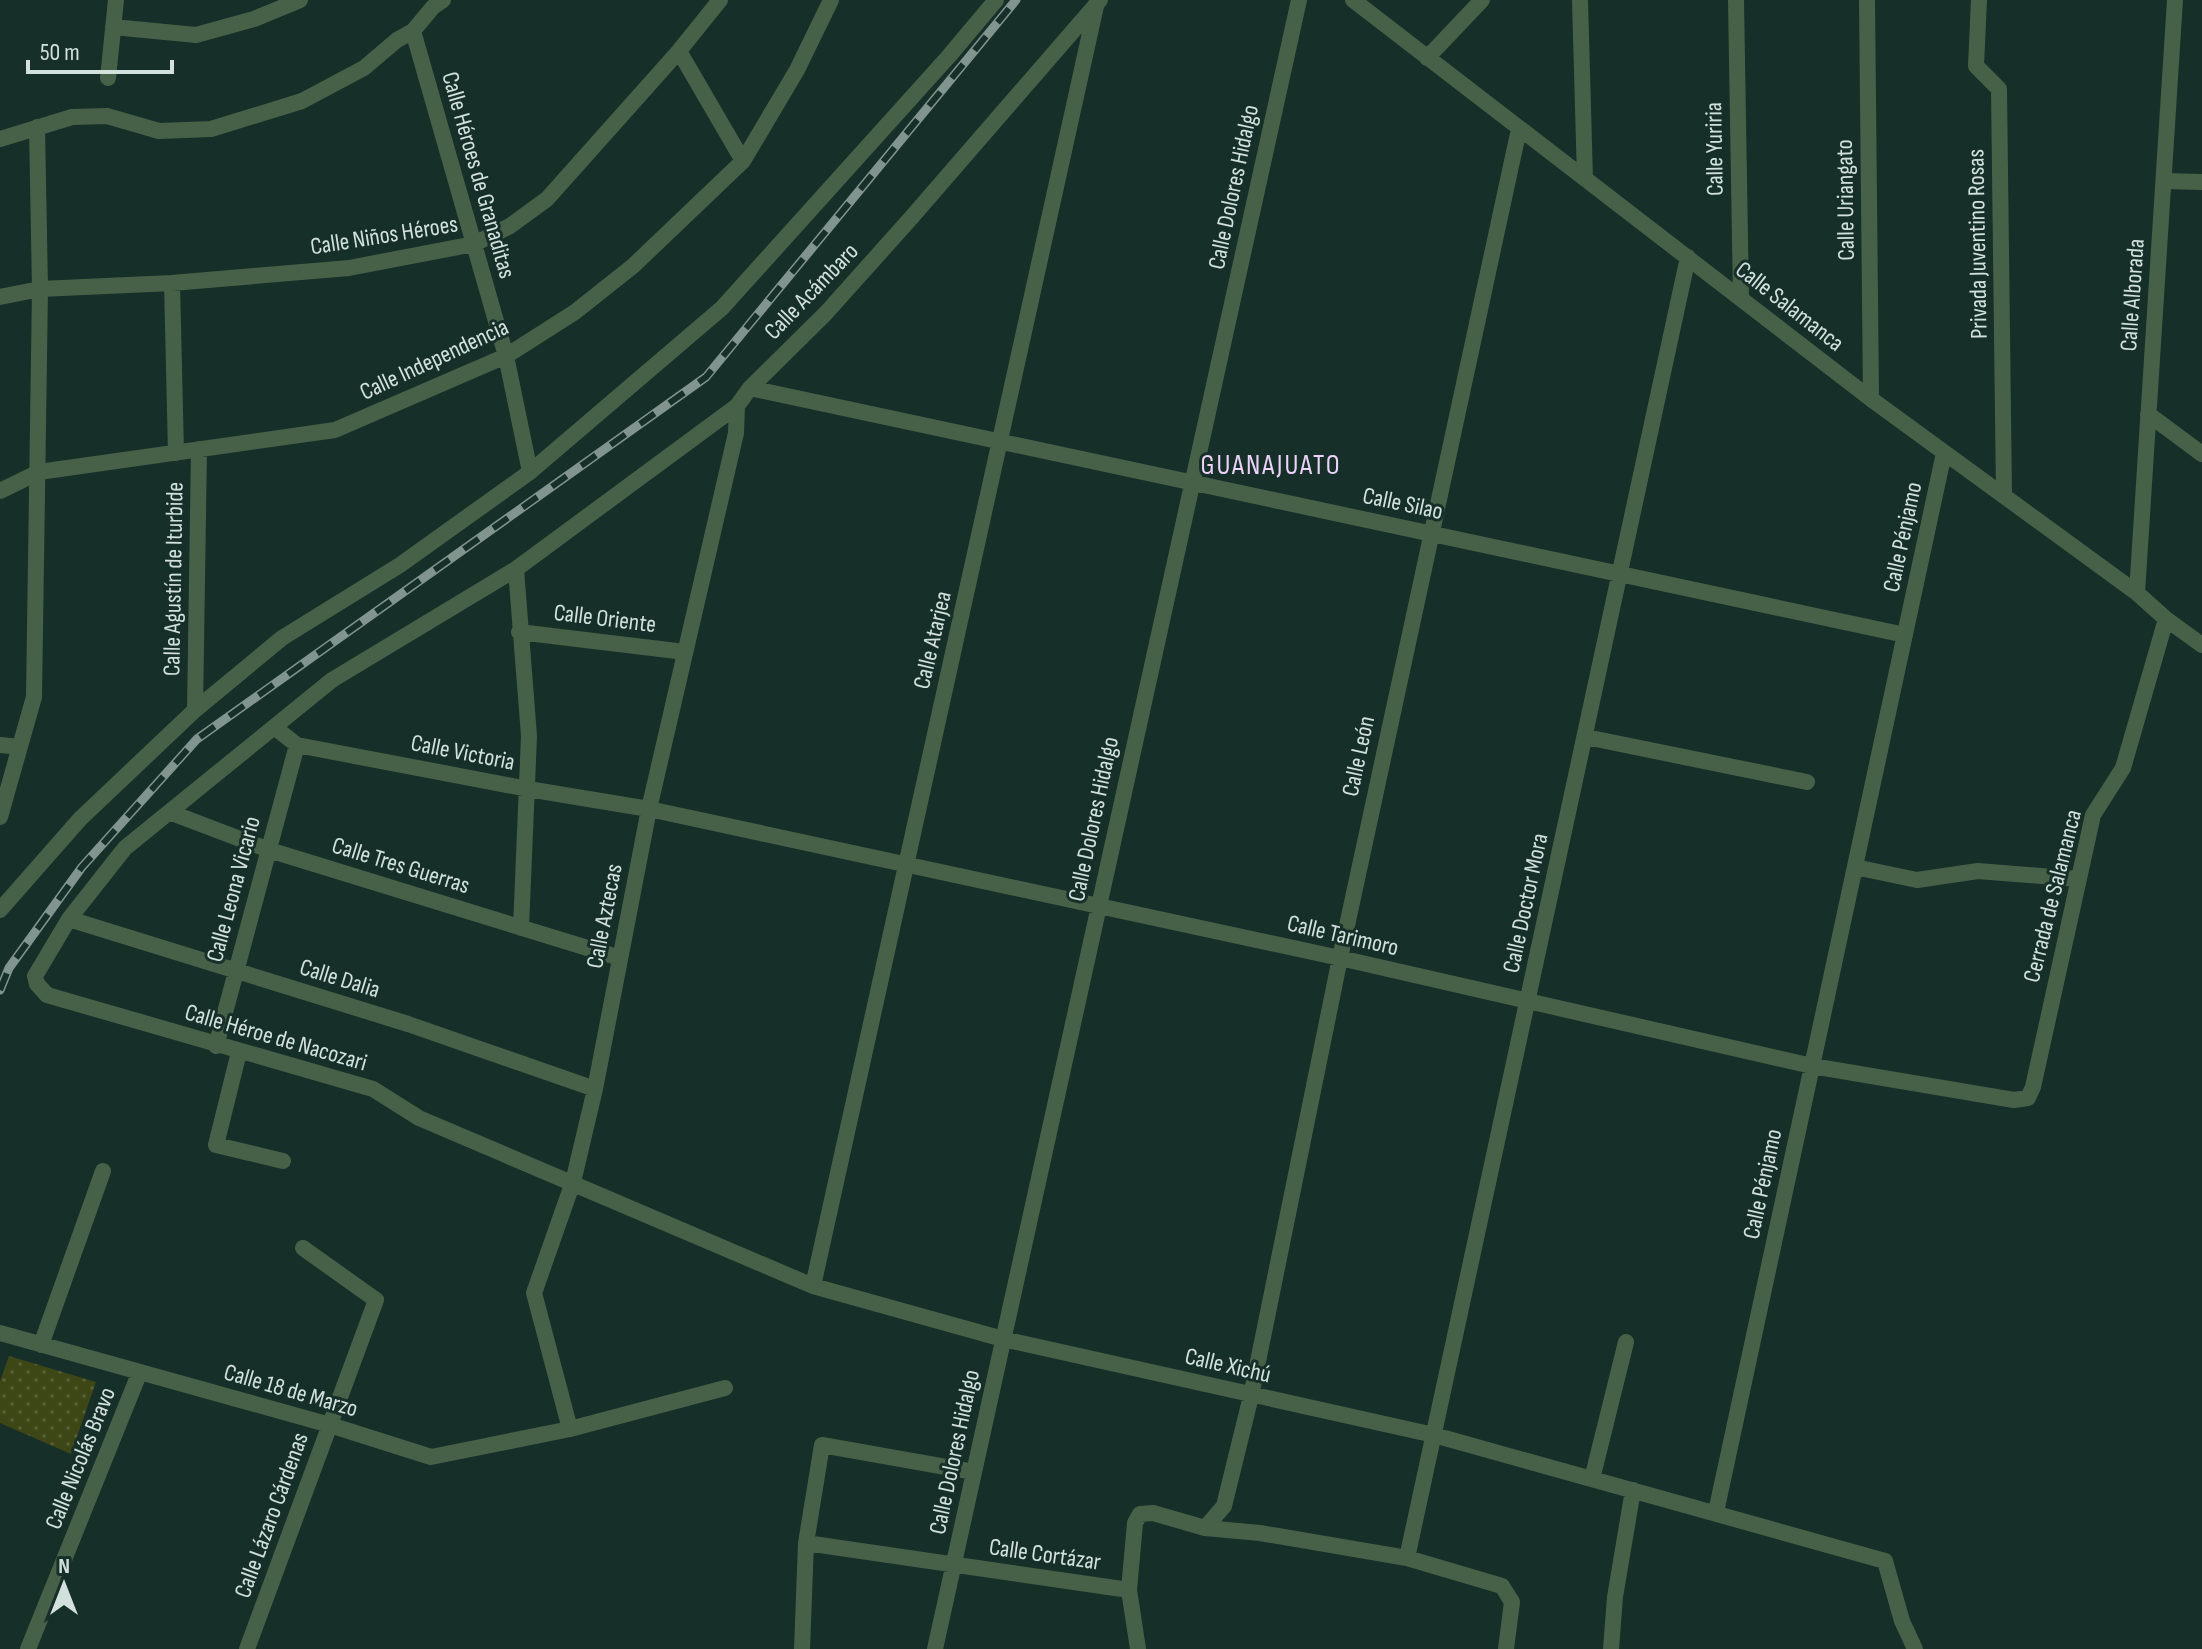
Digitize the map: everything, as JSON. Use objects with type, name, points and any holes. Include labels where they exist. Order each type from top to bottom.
[{"type":"street","points":[[108,78],[116,0]]},
{"type":"street","points":[[113,27],[196,35],[254,19],[300,0]]},
{"type":"street","points":[[0,139],[72,117],[107,116],[159,131],[211,129],[302,101],[364,68],[397,40],[413,31],[443,0]]},
{"type":"street","name":"Calle Niños Héroes","points":[[0,297],[40,289],[172,283],[349,268],[474,244],[510,226],[547,199],[679,51],[720,0]]},
{"type":"street","name":"Calle Independencia","points":[[0,491],[39,472],[335,430],[506,356],[575,312],[633,266],[743,161],[797,70],[831,0]]},
{"type":"street","points":[[0,910],[80,819],[195,710],[282,638],[400,565],[530,472],[722,308],[996,0]]},
{"type":"street","name":"Calle Dolores Hidalgo","points":[[935,1649],[1299,0]]},
{"type":"street","name":"Calle Salamanca","points":[[1353,0],[1871,399],[2137,593],[2202,645]]},
{"type":"street","points":[[1427,58],[1482,0]]},
{"type":"street","points":[[1580,0],[1585,179]]},
{"type":"street","name":"Calle Yuriria","points":[[1736,0],[1741,298]]},
{"type":"street","name":"Calle Uriangato","points":[[1867,0],[1871,399]]},
{"type":"street","name":"Privada Juventino Rosas","points":[[1979,0],[1976,66],[1999,89],[2004,496]]},
{"type":"street","name":"Calle Alborada","points":[[2137,593],[2175,0]]},
{"type":"street","name":"Calle Acámbaro","points":[[47,995],[37,984],[35,976],[69,919],[125,848],[332,680],[516,569],[737,406],[750,388],[836,302],[1098,2]]},
{"type":"street","name":"Calle Atarjea","points":[[813,1286],[1098,2]]},
{"type":"street","name":"Calle Héroes de Granaditas","points":[[413,31],[506,356],[530,472]]},
{"type":"street","points":[[679,51],[743,161]]},
{"type":"street","points":[[0,817],[34,697],[40,289],[37,127]]},
{"type":"street","name":"Calle León","points":[[1205,1528],[1224,1506],[1251,1396],[1340,958],[1519,129]]},
{"type":"street","points":[[2164,181],[2202,182]]},
{"type":"street","name":"Calle Doctor Mora","points":[[1407,1558],[1688,257]]},
{"type":"street","name":"Calle Agustín de Iturbide","points":[[172,283],[176,453]]},
{"type":"street","name":"Calle Silao","points":[[750,388],[1905,635]]},
{"type":"street","name":"Calle Aztecas","points":[[570,1429],[534,1293],[573,1182],[595,1089],[649,809],[736,433],[737,406]]},
{"type":"street","points":[[2148,414],[2202,454]]},
{"type":"street","name":"Calle Agustín de Iturbide","points":[[195,710],[199,449]]},
{"type":"street","name":"Calle Pénjamo","points":[[1716,1512],[1944,453]]},
{"type":"street","points":[[516,569],[529,736],[521,928]]},
{"type":"street","name":"Cerrada de Salamanca","points":[[2028,1098],[2033,1087],[2093,815],[2123,768],[2166,619]]},
{"type":"street","name":"Calle Oriente","points":[[519,632],[685,652]]},
{"type":"street","name":"Calle Victoria","points":[[274,727],[297,745],[649,809]]},
{"type":"street","points":[[1586,737],[1807,782]]},
{"type":"street","points":[[0,745],[20,747]]},
{"type":"street","name":"Calle Leona Vicario","points":[[216,1046],[297,745]]},
{"type":"street","name":"Calle Tarimoro","points":[[649,809],[1340,958],[1812,1066],[2014,1100],[2028,1098]]},
{"type":"street","name":"Calle Tres Guerras","points":[[169,812],[269,850],[620,958]]},
{"type":"street","points":[[1855,867],[1917,880],[1978,871],[2078,879]]},
{"type":"street","name":"Calle Dalia","points":[[69,919],[422,1028],[595,1089]]},
{"type":"street","name":"Calle Héroe de Nacozari","points":[[47,995],[373,1089],[419,1118],[573,1182]]},
{"type":"street","points":[[239,1052],[216,1145],[283,1161]]},
{"type":"street","points":[[41,1345],[103,1171]]},
{"type":"street","name":"Calle Xichú","points":[[573,1182],[813,1286],[1003,1339],[1434,1435],[1885,1561],[1902,1621],[1915,1649]]},
{"type":"street","name":"Calle Lázaro Cárdenas","points":[[247,1649],[376,1300],[303,1248]]},
{"type":"street","name":"Calle 18 de Marzo","points":[[0,1333],[330,1425],[431,1457],[570,1429],[725,1388]]},
{"type":"street","points":[[1592,1479],[1626,1342]]},
{"type":"street","name":"Calle Nicolás Bravo","points":[[28,1649],[139,1374]]},
{"type":"street","points":[[802,1649],[806,1543],[822,1445],[974,1472]]},
{"type":"street","points":[[1611,1649],[1615,1597],[1633,1490]]},
{"type":"street","points":[[1138,1649],[1129,1590],[1135,1523],[1140,1514],[1153,1513],[1205,1528],[1260,1533],[1407,1558],[1502,1586],[1512,1602],[1506,1649]]},
{"type":"street","name":"Calle Cortázar","points":[[806,1543],[1129,1590]]},
{"type":"green space","points":[[9,1356],[96,1382],[71,1454],[0,1423],[0,1381]]},
{"type":"railway","points":[[0,990],[9,968],[82,867],[197,739],[706,377],[1016,0]]},
{"type":"district","name":"GUANAJUATO","points":[[1271,464]]}]
